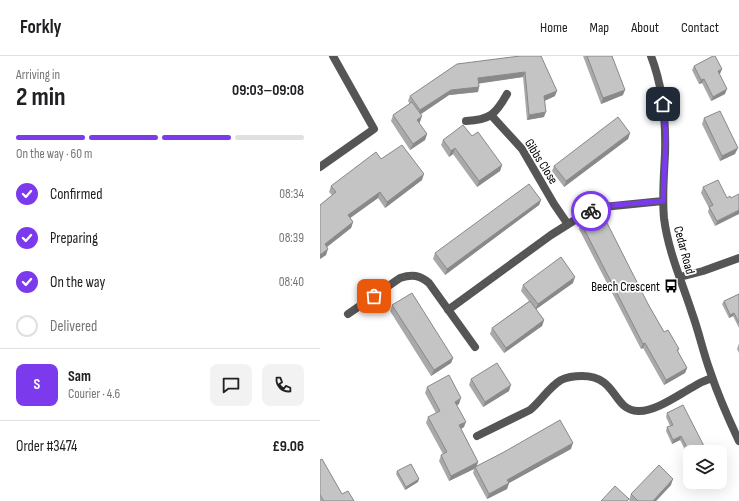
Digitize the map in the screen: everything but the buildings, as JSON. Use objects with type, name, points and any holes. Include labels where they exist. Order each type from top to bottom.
[{"type":"street","points":[[320,167],[374,129],[333,56]]},
{"type":"street","name":"Cedar Road","points":[[652,56],[665,118],[664,219],[680,277],[712,378],[739,441]]},
{"type":"street","points":[[466,121],[484,119],[491,115],[500,106],[507,94]]},
{"type":"street","name":"Gibbs Close","points":[[491,115],[522,149],[567,224]]},
{"type":"street","points":[[448,310],[567,224],[586,213],[603,207],[663,201]]},
{"type":"street","points":[[680,277],[703,271],[739,258]]},
{"type":"street","points":[[348,314],[400,278],[415,275],[429,283],[476,347]]},
{"type":"street","points":[[477,436],[530,410],[554,385],[568,377],[585,376],[601,380],[611,388],[625,407],[637,412],[645,411],[657,406],[693,386],[712,378]]},
{"type":"way so far","points":[[374,296],[400,278],[415,275],[429,283],[448,310],[551,235],[577,217],[591,211]]},
{"type":"place","name":"Beech Crescent","points":[[671,286]]},
{"type":"route","points":[[591,211],[615,205],[663,201],[666,136],[663,104]]}]
